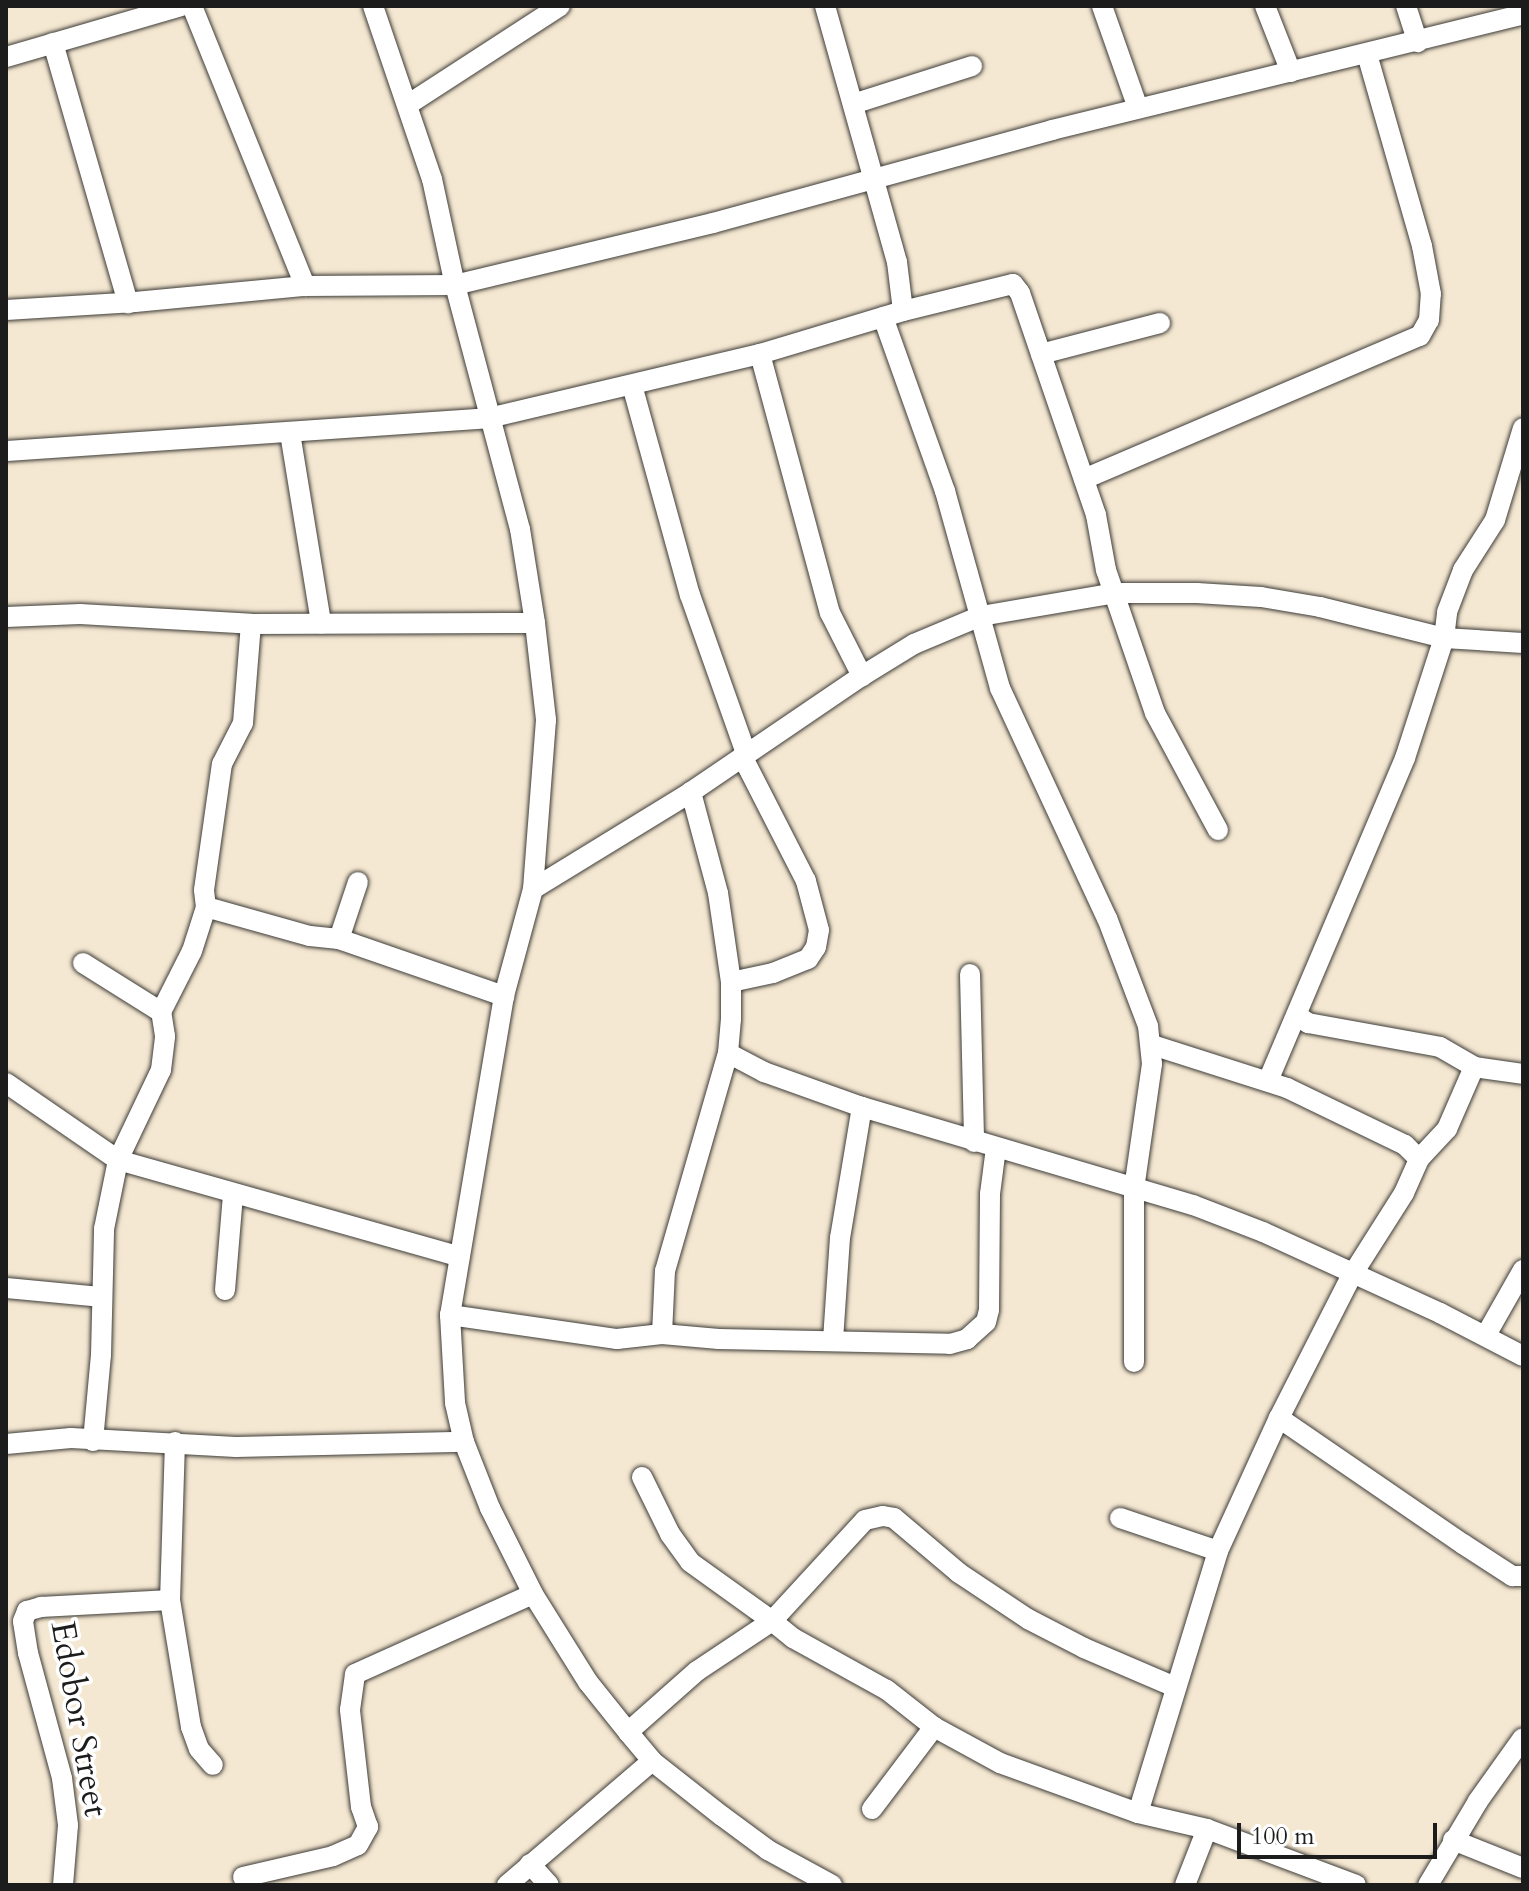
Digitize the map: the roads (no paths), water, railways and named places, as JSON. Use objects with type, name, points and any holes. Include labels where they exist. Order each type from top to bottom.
[{"type":"street","points":[[6,57],[181,6]]},
{"type":"street","points":[[192,6],[305,286]]},
{"type":"street","points":[[373,6],[409,104],[432,179],[455,285],[520,529],[546,720],[533,889],[504,996],[450,1315],[455,1403],[464,1442],[490,1508],[533,1594],[588,1682],[652,1761],[768,1850],[832,1885]]},
{"type":"street","points":[[409,104],[560,6]]},
{"type":"street","points":[[825,6],[897,262],[903,311]]},
{"type":"street","points":[[1102,6],[1138,108]]},
{"type":"street","points":[[1265,6],[1291,72]]},
{"type":"street","points":[[1406,6],[1418,42]]},
{"type":"street","points":[[6,310],[128,303],[305,286],[455,285],[713,223],[1138,108],[1523,14]]},
{"type":"street","points":[[53,43],[128,303]]},
{"type":"street","points":[[1084,479],[1420,336],[1429,320],[1431,294],[1422,246],[1367,54]]},
{"type":"street","points":[[853,104],[972,66]]},
{"type":"street","points":[[6,451],[489,418],[760,354],[903,311],[1013,284],[1018,287],[1096,515],[1106,570],[1155,713],[1218,830]]},
{"type":"street","points":[[883,317],[945,491],[1000,688],[1107,918],[1138,994],[1152,1045],[1134,1189],[1134,1362]]},
{"type":"street","points":[[1041,354],[1160,323]]},
{"type":"street","points":[[760,354],[830,613],[862,676]]},
{"type":"street","points":[[632,385],[690,595],[744,755],[806,881],[819,930],[816,947],[808,959],[773,973],[731,982]]},
{"type":"street","points":[[1268,1081],[1405,758],[1444,638],[1447,612],[1463,570],[1495,520],[1523,428]]},
{"type":"street","points":[[290,433],[321,623]]},
{"type":"street","points":[[533,889],[691,792],[914,644],[981,616],[1115,593],[1261,597],[1320,607],[1444,638],[1523,643]]},
{"type":"street","points":[[6,617],[80,614],[251,624],[535,623]]},
{"type":"street","points":[[93,1441],[104,1229],[118,1160],[161,1070],[165,1036],[161,1012],[192,951],[206,907],[204,890],[222,764],[243,723],[251,624]]},
{"type":"street","points":[[662,1334],[665,1271],[728,1053],[731,982],[718,893],[691,792]]},
{"type":"street","points":[[339,939],[358,882]]},
{"type":"street","points":[[206,907],[310,936],[339,939],[504,996]]},
{"type":"street","points":[[83,963],[161,1012]]},
{"type":"street","points":[[970,974],[974,1142]]},
{"type":"street","points":[[1297,1015],[1308,1023],[1440,1047],[1474,1067],[1523,1074]]},
{"type":"street","points":[[1152,1045],[1268,1081],[1405,1145],[1419,1159]]},
{"type":"street","points":[[728,1053],[764,1072],[862,1107],[1193,1205],[1263,1232],[1486,1335],[1523,1356]]},
{"type":"street","points":[[1138,1813],[1218,1551],[1279,1418],[1352,1275],[1404,1193],[1419,1159],[1447,1129],[1474,1067]]},
{"type":"street","points":[[6,1083],[118,1160],[460,1257]]},
{"type":"street","points":[[833,1340],[840,1238],[862,1107]]},
{"type":"street","points":[[450,1315],[617,1339],[662,1334],[719,1339],[950,1344],[978,1332],[989,1310],[990,1194],[996,1148]]},
{"type":"street","points":[[225,1290],[233,1195]]},
{"type":"street","points":[[1486,1335],[1523,1270]]},
{"type":"street","points":[[6,1288],[101,1297]]},
{"type":"street","points":[[1279,1418],[1512,1576],[1523,1576]]},
{"type":"street","points":[[6,1444],[71,1438],[236,1447],[464,1442]]},
{"type":"street","points":[[175,1442],[170,1600],[191,1727],[199,1749],[213,1765]]},
{"type":"street","points":[[642,1477],[670,1534],[690,1562],[793,1638],[887,1690],[934,1727],[1000,1763],[1138,1813],[1207,1829],[1342,1882]]},
{"type":"street","points":[[628,1732],[697,1671],[772,1621],[865,1520],[883,1516],[894,1518],[959,1573],[1028,1619],[1084,1648],[1175,1687]]},
{"type":"street","points":[[1120,1518],[1218,1551]]},
{"type":"street","points":[[243,1877],[333,1856],[358,1845],[368,1827],[361,1807],[350,1710],[355,1674],[533,1594]]},
{"type":"street","name":"Edobor Street","points":[[63,1885],[68,1825],[62,1778],[28,1653],[23,1621],[27,1611],[41,1607],[170,1600]]},
{"type":"street","points":[[872,1809],[934,1727]]},
{"type":"street","points":[[1428,1885],[1453,1840],[1523,1738]]},
{"type":"street","points":[[507,1885],[652,1761]]},
{"type":"street","points":[[1185,1885],[1207,1829]]},
{"type":"street","points":[[1453,1840],[1523,1868]]},
{"type":"street","points":[[530,1864],[549,1885]]}]
